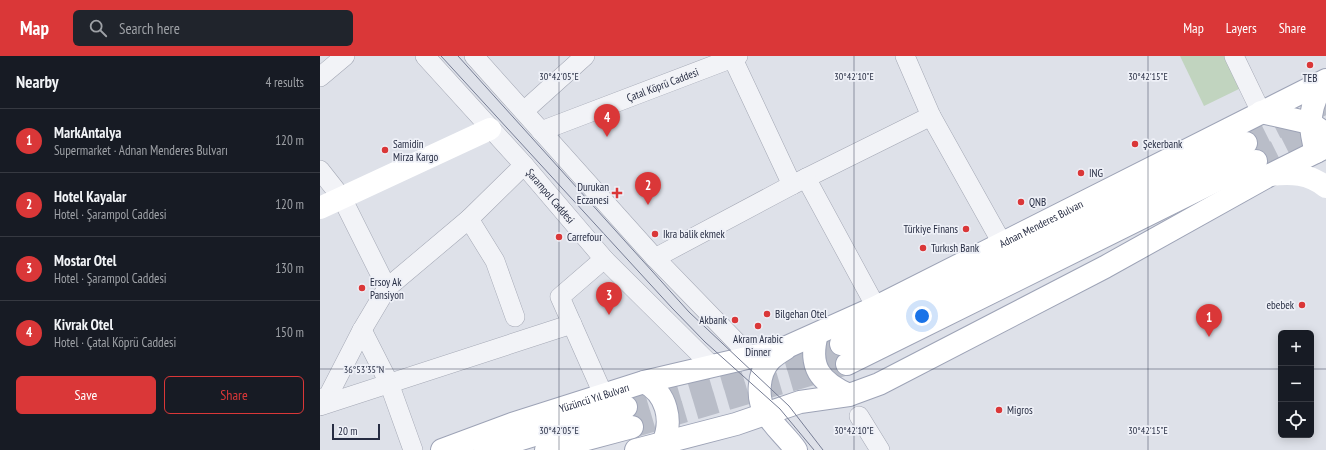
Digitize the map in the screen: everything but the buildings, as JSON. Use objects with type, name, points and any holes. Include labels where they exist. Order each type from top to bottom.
[{"type":"main road","points":[[1326,80],[1314,102],[1326,174]]},
{"type":"main road","name":"Adnan Menderes Bulvarı","points":[[751,357],[789,346],[876,307],[1326,80]]},
{"type":"main road","points":[[1261,112],[1319,139]]},
{"type":"main road","points":[[320,208],[490,129]]},
{"type":"main road","points":[[844,354],[1257,160],[1319,139]]},
{"type":"main road","points":[[1257,160],[1292,173],[1307,176],[1326,187]]},
{"type":"main road","points":[[636,450],[767,415],[800,402],[849,395],[879,384],[1105,267],[1257,160]]},
{"type":"main road","points":[[817,334],[814,345],[814,357],[817,368],[823,378],[832,387],[849,395]]},
{"type":"main road","points":[[789,346],[770,360],[762,373],[760,393],[763,408],[767,415],[795,449]]},
{"type":"main road","name":"Yüzüncü Yıl Bulvarı","points":[[442,450],[512,424],[604,394],[644,382],[751,357]]},
{"type":"main road","points":[[644,382],[655,390],[667,410],[668,428],[663,443]]},
{"type":"main road","name":"Yüzüncü Yıl Bulvarı","points":[[485,450],[629,417],[546,450]]},
{"type":"main road","points":[[736,424],[764,430],[780,438],[795,449]]},
{"type":"street","points":[[320,77],[345,56]]},
{"type":"street","name":"Şarampol Caddesi","points":[[425,56],[524,165],[604,258],[712,366]]},
{"type":"street","points":[[474,56],[656,258],[751,357]]},
{"type":"street","points":[[524,111],[585,56]]},
{"type":"street","points":[[905,56],[931,116],[1002,244]]},
{"type":"street","points":[[1234,56],[1261,112]]},
{"type":"street","points":[[735,57],[799,181],[876,307]]},
{"type":"street","name":"Çatal Köprü Caddesi","points":[[541,131],[735,57]]},
{"type":"street","points":[[656,258],[799,181],[931,116]]},
{"type":"street","points":[[321,403],[387,288],[469,219],[524,165]]},
{"type":"street","points":[[320,170],[342,198],[387,288]]},
{"type":"street","points":[[469,219],[495,261],[515,317]]},
{"type":"street","points":[[604,258],[560,297],[604,394]]},
{"type":"street","points":[[321,403],[389,383],[572,324]]},
{"type":"street","points":[[362,330],[389,383],[413,450]]},
{"type":"street","points":[[859,416],[880,450]]},
{"type":"green space","points":[[1180,56],[1226,56],[1241,88],[1204,106]]},
{"type":"tunnel","points":[[1246,143],[1326,103]]},
{"type":"tunnel","points":[[1256,161],[1326,126]]},
{"type":"tunnel","points":[[626,407],[841,344]]},
{"type":"tunnel","points":[[632,427],[847,364]]},
{"type":"tram line","points":[[441,56],[672,308],[705,342],[780,409],[814,450]]},
{"type":"tram line","points":[[458,56],[689,312],[789,406],[823,450]]},
{"type":"place","name":"TEB","points":[[1310,65]]},
{"type":"place","name":"Kivrak Otel","points":[[607,137]]},
{"type":"place","name":"Şekerbank","points":[[1135,144]]},
{"type":"place","name":"Samidin Mirza Kargo","points":[[385,150]]},
{"type":"place","name":"ING","points":[[1081,173]]},
{"type":"place","name":"Durukan Eczanesi","points":[[617,193]]},
{"type":"place","name":"QNB","points":[[1021,202]]},
{"type":"place","name":"Hotel Kayalar","points":[[648,205]]},
{"type":"place","name":"Türkiye Finans","points":[[966,229]]},
{"type":"place","name":"Ikra balik ekmek","points":[[655,234]]},
{"type":"place","name":"Carrefour","points":[[559,237]]},
{"type":"place","name":"Turkısh Bank","points":[[923,248]]},
{"type":"place","name":"Ersoy Ak Pansiyon","points":[[362,288]]},
{"type":"place","name":"ebebek","points":[[1302,305]]},
{"type":"place","name":"Bilgehan Otel","points":[[767,314]]},
{"type":"place","name":"Mostar Otel","points":[[609,315]]},
{"type":"place","name":"Akbank","points":[[735,320]]},
{"type":"place","name":"Akram Arabic Dinner","points":[[758,326]]},
{"type":"place","name":"MarkAntalya","points":[[1209,337]]},
{"type":"place","name":"Migros","points":[[999,410]]}]
